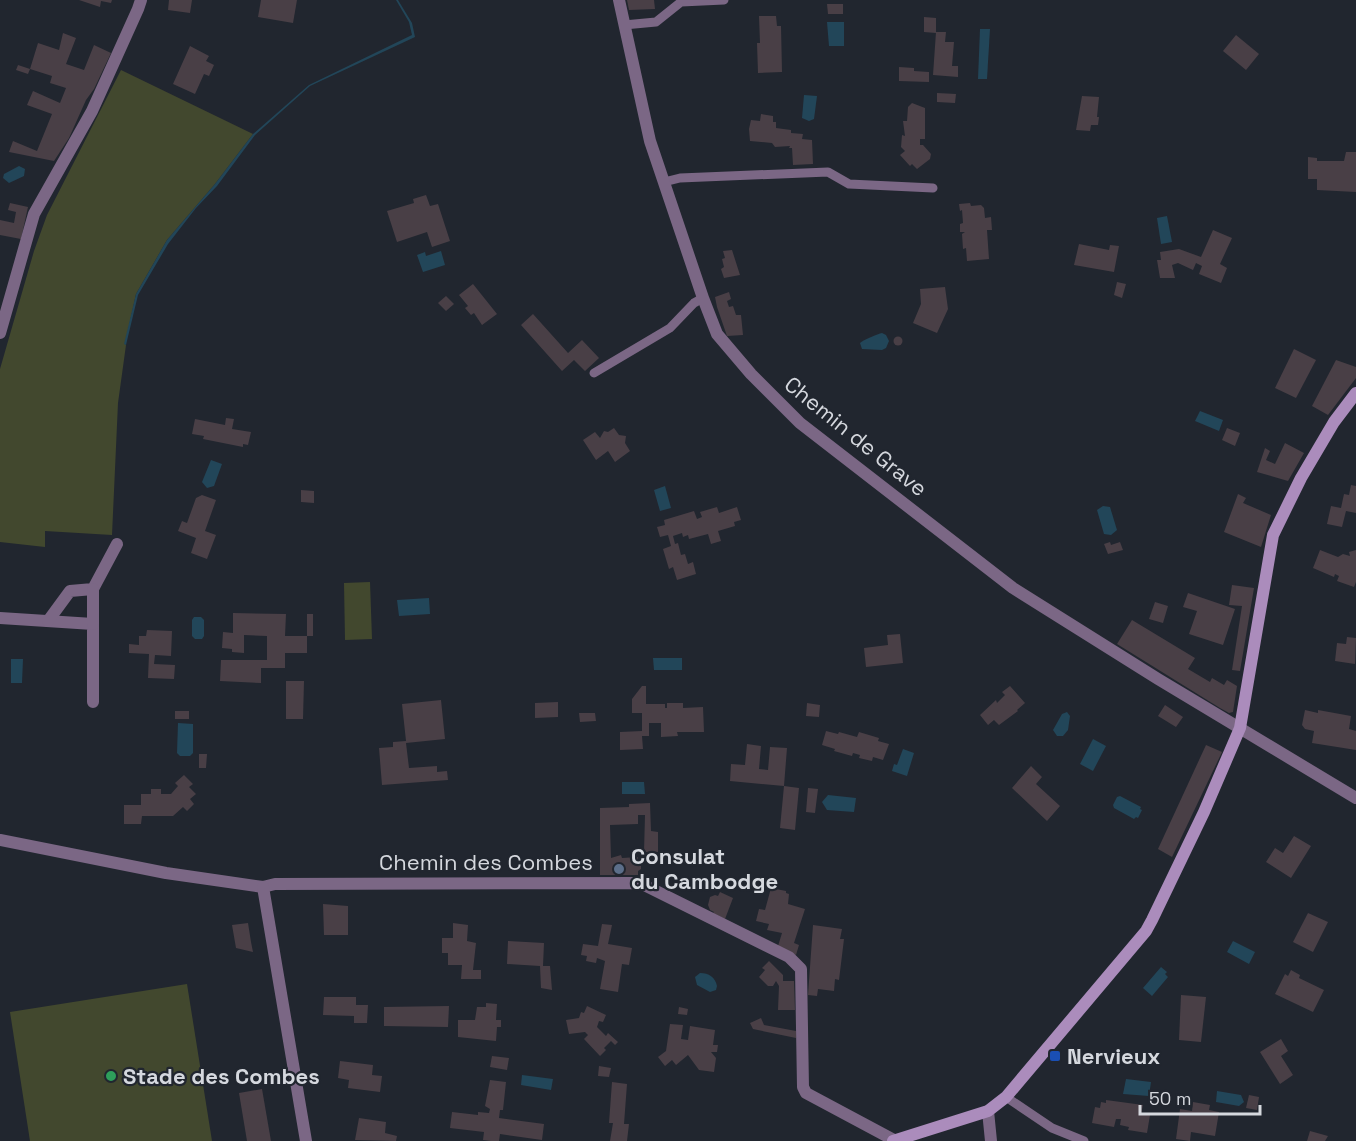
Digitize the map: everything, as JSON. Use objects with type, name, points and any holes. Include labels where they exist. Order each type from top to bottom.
[{"type":"main road","points":[[893,1141],[988,1111],[1006,1097],[1146,931],[1204,812],[1240,728],[1274,536],[1301,478],[1334,422],[1356,393]]},
{"type":"street","points":[[0,333],[34,214],[92,111],[141,0]]},
{"type":"street","name":"Chemin de Grave","points":[[619,0],[650,141],[703,298],[717,334],[751,374],[800,423],[1013,588],[1356,798]]},
{"type":"street","points":[[93,702],[93,590],[117,544]]},
{"type":"street","points":[[48,621],[70,591],[93,590]]},
{"type":"street","points":[[0,618],[93,624]]},
{"type":"street","name":"Chemin des Combes","points":[[0,840],[166,873],[263,887],[275,884],[640,883],[789,957],[801,969],[803,1088],[806,1093],[893,1141]]},
{"type":"street","points":[[263,887],[306,1141]]},
{"type":"street","points":[[988,1111],[991,1141]]},
{"type":"lane","points":[[624,25],[656,22],[681,2],[724,0]]},
{"type":"lane","points":[[663,182],[680,178],[828,172],[849,184],[933,188]]},
{"type":"lane","points":[[594,373],[670,328],[694,303],[703,298]]},
{"type":"lane","points":[[1006,1097],[1052,1128],[1084,1141]]},
{"type":"green space","points":[[121,70],[253,134],[215,184],[167,240],[136,294],[125,344],[118,403],[112,535],[45,531],[45,547],[0,542],[0,369],[34,251],[47,215]]},
{"type":"green space","points":[[370,582],[372,639],[345,640],[344,583]]},
{"type":"green space","name":"Stade des Combes","points":[[187,984],[212,1141],[30,1141],[10,1012]]},
{"type":"water","points":[[396,0],[412,23],[415,37],[310,86],[255,135],[217,186],[196,208],[168,244],[138,295],[126,345],[124,344],[136,294],[167,240],[215,184],[253,134],[309,85],[412,35],[409,22]]},
{"type":"water","points":[[827,22],[844,22],[844,46],[829,46]]},
{"type":"water","points":[[980,29],[990,29],[987,79],[978,79]]},
{"type":"water","points":[[804,95],[817,96],[814,119],[809,121],[802,118]]},
{"type":"water","points":[[19,166],[25,169],[24,176],[9,183],[3,178],[4,174]]},
{"type":"water","points":[[1167,216],[1172,242],[1161,244],[1157,218]]},
{"type":"water","points":[[441,251],[445,265],[423,272],[417,255],[425,252],[426,256]]},
{"type":"water","points":[[882,333],[889,341],[886,348],[882,350],[862,349],[860,343]]},
{"type":"water","points":[[1200,411],[1223,420],[1219,431],[1195,421]]},
{"type":"water","points":[[211,460],[222,464],[214,486],[207,488],[202,482]]},
{"type":"water","points":[[665,486],[671,508],[660,511],[654,490]]},
{"type":"water","points":[[1103,506],[1110,507],[1117,530],[1111,535],[1104,534],[1097,510]]},
{"type":"water","points":[[429,598],[430,614],[399,616],[397,600]]},
{"type":"water","points":[[194,617],[201,617],[204,620],[202,639],[195,639],[192,636]]},
{"type":"water","points":[[653,658],[682,658],[682,670],[654,670]]},
{"type":"water","points":[[11,659],[23,659],[22,683],[11,683]]},
{"type":"water","points":[[1067,712],[1070,716],[1068,730],[1063,736],[1057,736],[1053,730],[1062,714]]},
{"type":"water","points":[[178,723],[193,724],[193,753],[190,756],[180,756],[177,753]]},
{"type":"water","points":[[1093,739],[1106,746],[1093,771],[1080,764]]},
{"type":"water","points":[[903,749],[914,753],[907,776],[892,771]]},
{"type":"water","points":[[622,782],[644,782],[645,794],[622,794]]},
{"type":"water","points":[[828,795],[856,798],[854,812],[827,810],[822,802]]},
{"type":"water","points":[[1120,796],[1141,807],[1138,818],[1134,819],[1114,808],[1117,797]]},
{"type":"water","points":[[1233,941],[1255,952],[1249,964],[1227,952]]},
{"type":"water","points":[[1161,967],[1167,972],[1165,974],[1168,977],[1152,996],[1143,988]]},
{"type":"water","points":[[700,973],[713,978],[717,986],[716,990],[710,992],[697,985],[695,977]]},
{"type":"water","points":[[522,1075],[553,1079],[551,1090],[521,1085]]},
{"type":"water","points":[[1126,1079],[1151,1082],[1149,1096],[1123,1094]]},
{"type":"water","points":[[1217,1091],[1241,1095],[1244,1102],[1239,1106],[1216,1102]]},
{"type":"building","points":[[79,0],[112,0],[111,3],[101,1],[100,7]]},
{"type":"building","points":[[169,0],[192,0],[190,13],[168,10]]},
{"type":"building","points":[[261,0],[297,0],[293,23],[258,17]]},
{"type":"building","points":[[627,0],[654,0],[655,9],[629,10]]},
{"type":"building","points":[[827,4],[843,4],[843,14],[828,14]]},
{"type":"building","points":[[759,16],[776,16],[777,26],[781,26],[782,72],[758,73]]},
{"type":"building","points":[[924,17],[936,18],[936,33],[924,32]]},
{"type":"building","points":[[936,32],[946,32],[945,42],[954,42],[952,66],[958,66],[958,77],[933,75]]},
{"type":"building","points":[[63,33],[76,38],[66,64],[84,70],[94,45],[111,53],[69,138],[54,161],[9,152],[13,141],[37,151],[52,114],[27,105],[33,91],[60,103],[66,88],[50,83],[52,76],[30,69],[38,43],[59,50]]},
{"type":"building","points":[[1236,35],[1259,54],[1246,70],[1223,51]]},
{"type":"building","points":[[190,46],[209,56],[206,61],[214,65],[209,76],[204,74],[195,94],[173,84]]},
{"type":"building","points":[[18,65],[30,69],[28,74],[16,70]]},
{"type":"building","points":[[899,67],[929,72],[929,82],[899,81]]},
{"type":"building","points":[[937,93],[956,94],[955,103],[937,102]]},
{"type":"building","points":[[1082,96],[1099,97],[1098,125],[1091,125],[1090,131],[1076,130]]},
{"type":"building","points":[[912,103],[925,108],[925,139],[920,139],[920,145],[923,145],[931,154],[930,159],[917,169],[912,164],[910,166],[900,155],[905,151],[901,147],[902,135],[905,136],[903,121],[907,121],[908,107]]},
{"type":"building","points":[[761,114],[773,116],[776,128],[803,134],[802,139],[812,140],[813,164],[793,165],[790,146],[775,147],[772,143],[750,141],[751,120],[760,121]]},
{"type":"building","points":[[1346,152],[1356,152],[1356,192],[1317,190],[1317,179],[1308,179],[1308,157],[1317,158],[1317,161],[1344,161]]},
{"type":"building","points":[[426,195],[430,206],[438,204],[450,241],[432,247],[427,232],[397,242],[387,211],[414,203],[413,199]]},
{"type":"building","points":[[10,203],[28,207],[21,239],[0,235],[0,220],[14,223],[16,212],[8,210]]},
{"type":"building","points":[[970,203],[971,206],[981,205],[984,208],[985,218],[991,217],[992,230],[987,230],[989,259],[967,261],[966,248],[963,249],[962,234],[965,232],[960,232],[960,224],[963,223],[959,204]]},
{"type":"building","points":[[1213,230],[1232,238],[1220,264],[1227,268],[1221,283],[1199,274],[1202,266],[1196,263],[1193,270],[1178,263],[1172,265],[1175,278],[1160,278],[1157,260],[1161,260],[1160,252],[1179,249],[1201,257]]},
{"type":"building","points":[[1079,244],[1109,250],[1110,245],[1119,246],[1114,272],[1074,265]]},
{"type":"building","points":[[732,250],[740,275],[724,278],[721,269],[724,267],[722,259],[725,258],[723,251]]},
{"type":"building","points":[[1117,282],[1126,284],[1122,298],[1114,295]]},
{"type":"building","points":[[473,284],[497,314],[482,325],[474,313],[471,315],[465,308],[468,306],[459,295]]},
{"type":"building","points":[[945,287],[948,309],[937,333],[913,323],[921,304],[920,289]]},
{"type":"building","points":[[729,292],[731,299],[727,301],[729,307],[733,306],[736,315],[741,315],[743,335],[727,336],[717,307],[715,297]]},
{"type":"building","points":[[446,296],[454,304],[446,311],[438,303]]},
{"type":"building","points":[[533,314],[568,353],[582,340],[599,358],[585,371],[574,360],[562,371],[521,325]]},
{"type":"building","points":[[898,336],[903,341],[898,346],[893,341]]},
{"type":"building","points":[[1294,349],[1316,360],[1296,398],[1275,388]]},
{"type":"building","points":[[1336,360],[1356,367],[1356,378],[1328,415],[1312,406]]},
{"type":"building","points":[[226,418],[234,419],[232,429],[251,432],[248,445],[243,444],[243,447],[203,439],[204,436],[192,434],[195,419],[225,425]]},
{"type":"building","points":[[614,428],[619,435],[626,436],[625,443],[630,451],[615,462],[608,451],[596,460],[583,440],[595,432],[600,438],[604,431],[608,432]]},
{"type":"building","points":[[1227,428],[1240,433],[1235,446],[1222,440]]},
{"type":"building","points":[[1285,443],[1304,453],[1288,481],[1257,472],[1265,448],[1270,451],[1266,460],[1275,464]]},
{"type":"building","points":[[1351,485],[1356,486],[1356,513],[1346,511],[1342,527],[1327,524],[1331,506],[1341,508],[1344,494],[1349,495]]},
{"type":"building","points":[[301,490],[314,491],[314,503],[301,502]]},
{"type":"building","points":[[1238,494],[1246,498],[1243,503],[1271,515],[1261,547],[1224,532]]},
{"type":"building","points":[[202,495],[216,500],[205,531],[216,535],[207,559],[191,553],[196,538],[178,531],[182,521],[187,523],[196,498]]},
{"type":"building","points":[[717,507],[719,513],[737,507],[741,520],[734,522],[735,526],[718,531],[721,541],[711,544],[708,534],[689,539],[688,535],[683,537],[682,533],[673,536],[675,544],[678,543],[681,555],[685,554],[688,564],[693,562],[696,574],[677,580],[673,567],[669,569],[663,549],[671,546],[668,535],[660,537],[657,527],[665,525],[664,520],[694,511],[697,519],[702,517],[700,512]]},
{"type":"building","points":[[1110,542],[1111,545],[1120,542],[1123,550],[1108,554],[1104,544]]},
{"type":"building","points":[[1320,550],[1338,557],[1343,554],[1350,556],[1349,552],[1356,550],[1354,587],[1337,581],[1339,576],[1335,574],[1334,577],[1313,568]]},
{"type":"building","points":[[1232,585],[1254,588],[1240,671],[1232,670],[1242,606],[1229,605]]},
{"type":"building","points":[[1188,593],[1235,609],[1223,645],[1189,634],[1197,611],[1183,607]]},
{"type":"building","points":[[1155,602],[1168,606],[1163,623],[1149,619]]},
{"type":"building","points":[[233,613],[286,614],[285,636],[307,636],[307,653],[285,653],[285,668],[261,668],[261,683],[220,681],[221,660],[267,660],[267,636],[244,635],[244,653],[222,648],[223,632],[233,633]]},
{"type":"building","points":[[307,614],[313,614],[313,636],[307,636]]},
{"type":"building","points":[[1132,620],[1195,658],[1188,669],[1210,682],[1212,678],[1224,685],[1227,680],[1237,686],[1233,712],[1229,713],[1220,708],[1117,644]]},
{"type":"building","points":[[147,630],[172,631],[171,656],[155,655],[154,664],[175,665],[174,679],[148,678],[149,654],[129,653],[129,644],[139,645],[139,636],[146,636]]},
{"type":"building","points":[[900,634],[903,663],[866,667],[864,648],[888,645],[887,635]]},
{"type":"building","points":[[1347,637],[1356,638],[1355,664],[1335,661],[1337,643],[1346,644]]},
{"type":"building","points":[[286,681],[304,681],[303,719],[286,719]]},
{"type":"building","points":[[642,686],[646,686],[646,704],[665,704],[665,708],[667,708],[667,703],[683,703],[683,708],[703,707],[704,732],[677,732],[678,736],[661,737],[661,723],[649,723],[649,736],[642,736],[643,749],[620,750],[620,732],[642,731],[642,713],[632,713],[632,699]]},
{"type":"building","points":[[1010,686],[1025,703],[999,725],[994,720],[988,725],[980,715],[996,700],[997,703],[1005,695],[1002,692]]},
{"type":"building","points":[[441,700],[445,739],[406,743],[409,768],[437,766],[437,772],[447,771],[448,780],[382,785],[379,748],[393,747],[393,742],[406,741],[402,704]]},
{"type":"building","points":[[558,702],[558,717],[535,718],[535,703]]},
{"type":"building","points":[[807,703],[820,705],[819,717],[806,716]]},
{"type":"building","points":[[1165,705],[1183,717],[1176,727],[1158,716]]},
{"type":"building","points":[[1305,710],[1351,716],[1349,729],[1356,731],[1356,750],[1312,743],[1314,731],[1305,729],[1302,725]]},
{"type":"building","points":[[175,711],[189,711],[189,719],[175,719]]},
{"type":"building","points":[[579,713],[595,713],[596,721],[580,722]]},
{"type":"building","points":[[826,731],[857,737],[859,732],[879,738],[878,741],[889,744],[883,760],[873,757],[872,761],[859,758],[860,755],[853,753],[852,756],[834,751],[835,749],[822,745]]},
{"type":"building","points":[[747,744],[761,746],[759,769],[768,770],[770,747],[787,748],[784,786],[730,781],[731,764],[745,765]]},
{"type":"building","points":[[1206,745],[1222,752],[1172,857],[1158,849]]},
{"type":"building","points":[[199,754],[207,754],[206,768],[199,768]]},
{"type":"building","points":[[1031,766],[1042,777],[1036,784],[1060,806],[1047,821],[1012,788]]},
{"type":"building","points":[[184,775],[193,784],[189,787],[196,794],[190,799],[194,804],[187,811],[183,807],[173,816],[142,816],[141,824],[124,824],[124,805],[141,805],[141,794],[151,794],[151,789],[161,789],[161,794],[171,794],[178,786],[175,783]]},
{"type":"building","points":[[784,786],[799,788],[795,830],[780,828]]},
{"type":"building","points":[[808,788],[818,789],[815,813],[806,812]]},
{"type":"building","points":[[650,803],[651,831],[658,832],[658,852],[644,852],[645,815],[638,815],[638,824],[610,825],[611,858],[621,855],[622,858],[638,857],[641,869],[638,875],[600,875],[600,808],[629,807],[629,804]]},
{"type":"building","points":[[1294,836],[1311,846],[1291,878],[1266,862],[1275,848],[1283,853]]},
{"type":"building","points":[[771,888],[786,891],[789,894],[788,904],[805,909],[794,943],[799,945],[796,955],[778,946],[782,933],[767,930],[769,924],[756,921],[759,909],[765,910]]},
{"type":"building","points":[[720,892],[733,898],[725,919],[713,913],[708,905],[710,897],[718,896]]},
{"type":"building","points":[[323,904],[348,906],[348,935],[324,935]]},
{"type":"building","points":[[1308,913],[1328,922],[1313,952],[1293,942]]},
{"type":"building","points":[[248,923],[253,952],[236,948],[232,925]]},
{"type":"building","points":[[453,923],[468,925],[467,941],[476,943],[473,970],[481,970],[481,979],[461,979],[462,965],[448,965],[448,953],[442,953],[442,938],[453,938]]},
{"type":"building","points":[[602,924],[612,925],[608,944],[632,948],[629,965],[622,964],[618,992],[600,989],[605,961],[597,958],[596,963],[586,961],[587,956],[581,955],[583,944],[598,946]]},
{"type":"building","points":[[813,925],[842,929],[840,939],[844,939],[839,980],[835,979],[834,991],[818,989],[817,996],[808,995]]},
{"type":"building","points":[[508,941],[544,943],[543,966],[550,966],[552,990],[541,988],[540,966],[507,964]]},
{"type":"building","points":[[769,961],[783,975],[783,981],[794,981],[795,1010],[778,1010],[779,986],[776,981],[773,986],[768,986],[759,977],[765,970],[762,968]]},
{"type":"building","points":[[1291,970],[1300,975],[1299,978],[1324,990],[1313,1012],[1275,994],[1285,974],[1288,976]]},
{"type":"building","points":[[1181,995],[1206,997],[1201,1042],[1179,1040]]},
{"type":"building","points":[[324,997],[356,997],[356,1005],[368,1005],[367,1023],[354,1023],[354,1016],[323,1015]]},
{"type":"building","points":[[486,1003],[497,1004],[496,1020],[501,1020],[501,1027],[497,1027],[496,1041],[458,1037],[458,1020],[475,1020],[477,1007],[486,1007]]},
{"type":"building","points":[[449,1006],[448,1027],[384,1026],[384,1007]]},
{"type":"building","points":[[587,1006],[606,1015],[603,1022],[599,1021],[597,1027],[606,1036],[608,1033],[618,1042],[615,1045],[611,1041],[600,1056],[584,1039],[588,1035],[585,1032],[569,1034],[566,1020],[579,1018]]},
{"type":"building","points":[[679,1007],[688,1009],[687,1015],[678,1014]]},
{"type":"building","points":[[761,1018],[764,1025],[796,1031],[796,1038],[753,1029],[750,1023]]},
{"type":"building","points":[[670,1024],[683,1025],[681,1039],[688,1040],[690,1026],[715,1030],[713,1045],[718,1045],[717,1052],[711,1052],[716,1058],[714,1072],[699,1070],[688,1055],[676,1065],[672,1060],[665,1066],[658,1057],[666,1051]]},
{"type":"building","points":[[1281,1039],[1288,1051],[1281,1056],[1293,1075],[1280,1084],[1260,1052]]},
{"type":"building","points":[[492,1056],[509,1058],[507,1070],[490,1067]]},
{"type":"building","points":[[340,1061],[373,1065],[372,1075],[382,1076],[380,1092],[348,1088],[349,1080],[338,1078]]},
{"type":"building","points":[[599,1066],[611,1068],[609,1077],[598,1076]]},
{"type":"building","points":[[490,1080],[506,1082],[503,1110],[500,1110],[499,1118],[544,1124],[542,1140],[500,1134],[499,1141],[483,1140],[484,1132],[450,1128],[452,1112],[478,1115],[478,1112],[489,1113],[490,1109],[485,1106]]},
{"type":"building","points":[[612,1082],[627,1084],[624,1124],[629,1124],[627,1141],[610,1141],[613,1123],[609,1123]]},
{"type":"building","points":[[262,1089],[271,1141],[247,1141],[239,1093]]},
{"type":"building","points":[[1249,1095],[1259,1097],[1257,1110],[1246,1108]]},
{"type":"building","points":[[1106,1100],[1143,1105],[1141,1114],[1150,1115],[1147,1133],[1128,1130],[1129,1127],[1120,1125],[1121,1119],[1116,1119],[1114,1127],[1092,1123],[1095,1107],[1100,1108],[1101,1102],[1106,1103]]},
{"type":"building","points":[[1193,1102],[1210,1105],[1209,1110],[1219,1112],[1215,1136],[1191,1132],[1190,1141],[1176,1139],[1180,1109],[1192,1111]]},
{"type":"building","points":[[359,1118],[386,1122],[385,1133],[397,1136],[396,1141],[355,1140]]},
{"type":"building","points":[[1310,1131],[1328,1136],[1325,1141],[1307,1141]]},
{"type":"place","name":"Consulat du Cambodge","points":[[619,869]]},
{"type":"place","name":"Nervieux","points":[[1055,1056]]},
{"type":"place","name":"Stade des Combes","points":[[111,1076]]}]
